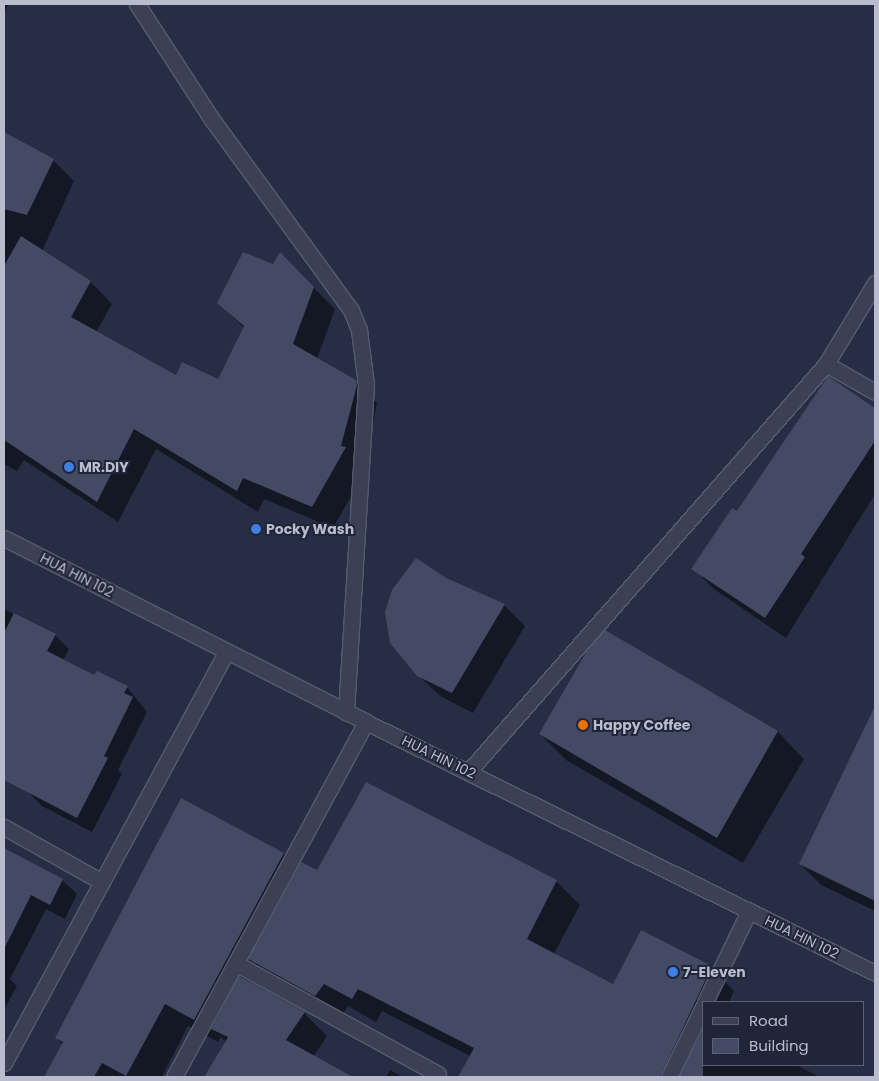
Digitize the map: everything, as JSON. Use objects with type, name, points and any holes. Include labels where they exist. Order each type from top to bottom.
[{"type":"street","points":[[136,4],[211,118],[351,310],[359,330],[366,385],[346,712]]},
{"type":"street","points":[[469,771],[826,364],[875,282]]},
{"type":"street","points":[[826,364],[875,392]]},
{"type":"street","name":"HUA HIN 102","points":[[4,538],[366,722],[469,771],[875,973]]},
{"type":"street","points":[[4,1063],[227,651]]},
{"type":"street","points":[[174,1077],[237,964],[366,722]]},
{"type":"street","points":[[4,827],[102,882]]},
{"type":"street","points":[[705,1001],[749,911]]},
{"type":"street","points":[[237,964],[438,1074]]},
{"type":"street","points":[[669,1077],[702,1009]]},
{"type":"building","points":[[4,132],[54,159],[27,215],[4,209]]},
{"type":"building","points":[[21,236],[91,281],[71,317],[176,375],[182,362],[218,379],[244,326],[217,303],[243,252],[273,264],[280,252],[314,287],[293,344],[356,380],[357,385],[341,446],[346,447],[312,507],[243,478],[237,491],[134,429],[97,502],[4,440],[4,266]]},
{"type":"building","points":[[828,376],[875,408],[875,441],[801,554],[805,557],[765,618],[691,569],[732,508],[737,511]]},
{"type":"building","points":[[416,558],[446,578],[505,604],[452,693],[417,676],[390,643],[385,612],[392,590]]},
{"type":"building","points":[[14,613],[56,634],[47,651],[94,675],[97,671],[128,686],[124,693],[133,697],[104,756],[108,758],[77,818],[4,780],[4,633]]},
{"type":"building","points":[[605,630],[778,731],[717,838],[539,734],[588,649]]},
{"type":"building","points":[[875,706],[875,901],[799,864]]},
{"type":"building","points":[[366,782],[557,880],[527,939],[613,984],[641,930],[712,966],[660,1077],[458,1077],[474,1048],[358,989],[352,999],[324,984],[315,996],[248,959],[301,862],[317,870]]},
{"type":"building","points":[[181,798],[284,853],[194,1020],[165,1004],[126,1076],[102,1063],[94,1077],[44,1077],[63,1042],[55,1038]]},
{"type":"building","points":[[4,848],[63,879],[50,905],[31,895],[4,949]]},
{"type":"building","points":[[239,976],[305,1012],[286,1040],[353,1077],[204,1077],[228,1037],[211,1029]]},
{"type":"building","points":[[702,1031],[703,1077],[679,1077]]},
{"type":"place","name":"MR.DIY","points":[[69,467]]},
{"type":"place","name":"Pocky Wash","points":[[256,529]]},
{"type":"place","name":"Happy Coffee","points":[[583,725]]},
{"type":"place","name":"7-Eleven","points":[[673,972]]}]
